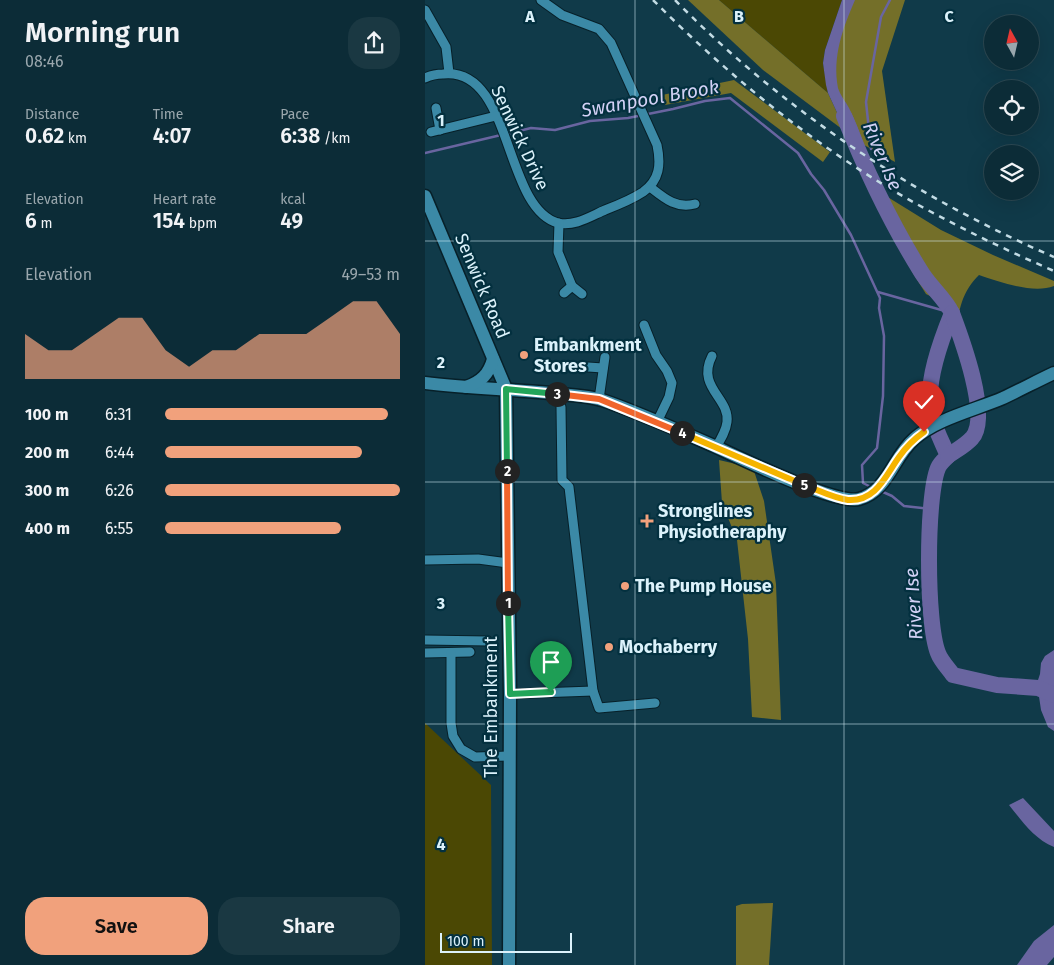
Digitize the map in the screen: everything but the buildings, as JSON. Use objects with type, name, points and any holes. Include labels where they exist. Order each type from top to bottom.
[{"type":"main road","name":"Senwick Road","points":[[425,196],[506,389]]},
{"type":"main road","points":[[464,388],[477,384],[490,370],[493,359]]},
{"type":"main road","points":[[425,383],[599,399],[793,481],[851,500],[872,494],[882,484],[902,453],[913,440],[924,432],[1054,373]]},
{"type":"main road","name":"The Embankment","points":[[506,389],[510,694],[509,965]]},
{"type":"street","points":[[541,0],[562,16],[599,29],[611,43],[657,145],[660,161],[658,173],[650,186],[634,198],[573,223],[559,223],[558,252],[572,286],[582,294]]},
{"type":"street","points":[[425,10],[446,47],[449,73]]},
{"type":"street","name":"Senwick Drive","points":[[425,78],[431,75],[449,73],[465,75],[481,87],[498,119],[524,187],[534,206],[543,215],[559,223]]},
{"type":"street","points":[[436,108],[435,131],[498,119]]},
{"type":"street","points":[[650,186],[675,204],[686,206],[695,204]]},
{"type":"street","points":[[564,293],[572,286]]},
{"type":"street","points":[[644,325],[656,356],[667,371],[672,383],[669,397],[657,422]]},
{"type":"street","points":[[712,356],[707,365],[709,383],[725,407],[728,420],[723,435],[716,447]]},
{"type":"street","points":[[599,399],[605,357]]},
{"type":"street","points":[[588,367],[603,368]]},
{"type":"street","points":[[561,408],[562,480],[569,487],[593,691],[599,708],[655,703]]},
{"type":"street","points":[[425,560],[478,559],[508,564]]},
{"type":"street","points":[[425,640],[488,641]]},
{"type":"street","points":[[425,652],[470,652]]},
{"type":"street","points":[[451,653],[451,723],[453,736],[461,749],[475,757],[509,756]]},
{"type":"street","points":[[510,694],[593,691]]},
{"type":"shaded area","points":[[688,0],[719,0],[828,93],[846,132],[763,70]]},
{"type":"shaded area","points":[[719,0],[842,0],[825,50],[823,63],[828,93]]},
{"type":"shaded area","points":[[842,0],[855,0],[840,42],[836,65],[838,88],[848,106],[864,145],[846,132],[826,85],[823,63],[825,50]]},
{"type":"shaded area","points":[[850,0],[905,0],[882,71],[895,162],[864,145],[849,128],[833,90],[831,47]]},
{"type":"shaded area","points":[[734,80],[830,152],[823,162],[731,93],[665,105],[662,95]]},
{"type":"shaded area","points":[[865,183],[941,230],[1054,281],[1054,286],[1036,289],[1027,288],[1006,284],[979,275],[964,297],[957,322],[950,320],[936,299],[926,294],[911,270],[908,249],[900,248]]},
{"type":"shaded area","points":[[719,460],[753,468],[764,501],[776,584],[781,720],[752,717],[748,639],[737,540],[722,503]]},
{"type":"shaded area","points":[[1054,650],[1054,731],[1048,727],[1041,710],[1037,683],[1041,663],[1045,656]]},
{"type":"shaded area","points":[[425,723],[491,785],[492,965],[425,965]]},
{"type":"shaded area","points":[[1023,798],[1054,831],[1054,847],[1034,834],[1009,805]]},
{"type":"shaded area","points":[[773,903],[769,965],[736,965],[736,906],[742,904]]},
{"type":"shaded area","points":[[1054,925],[1054,957],[1047,965],[1017,965],[1034,941]]},
{"type":"waterway","points":[[871,149],[866,102],[881,17],[890,0]]},
{"type":"waterway","name":"Swanpool Brook","points":[[507,134],[531,128],[555,130],[590,121],[628,118],[705,101],[730,98],[798,153],[824,190],[851,235],[880,298],[879,308],[884,336],[883,396],[877,448],[862,465],[863,483],[869,486]]},
{"type":"waterway","name":"River Ise","points":[[844,116],[870,176],[898,233],[924,276],[952,313],[935,362],[930,388],[932,418],[948,456],[939,466],[931,505],[929,560],[931,616],[938,653],[953,675],[997,685],[1038,688],[1054,695]]},
{"type":"waterway","name":"Swanpool Brook","points":[[425,153],[501,135]]},
{"type":"waterway","points":[[878,292],[952,313]]},
{"type":"waterway","name":"River Ise","points":[[948,456],[972,438],[977,428],[978,413],[973,377],[952,313]]},
{"type":"waterway","name":"Swanpool Brook","points":[[883,492],[892,496],[904,506],[931,509]]},
{"type":"railway","points":[[653,0],[680,27],[767,103],[861,171],[933,213],[1054,271]]},
{"type":"railway","points":[[675,0],[760,78],[805,114],[852,147],[950,207],[1054,257]]},
{"type":"place","name":"Embankment Stores","points":[[524,355]]},
{"type":"place","name":"Stronglines Physiotheraphy","points":[[647,521]]},
{"type":"place","name":"The Pump House","points":[[625,586]]},
{"type":"place","name":"Mochaberry","points":[[609,647]]},
{"type":"route","points":[[551,692],[510,694],[506,389],[599,399],[648,418],[793,481],[851,500],[872,494],[882,484],[898,458],[913,440],[924,432]]}]
